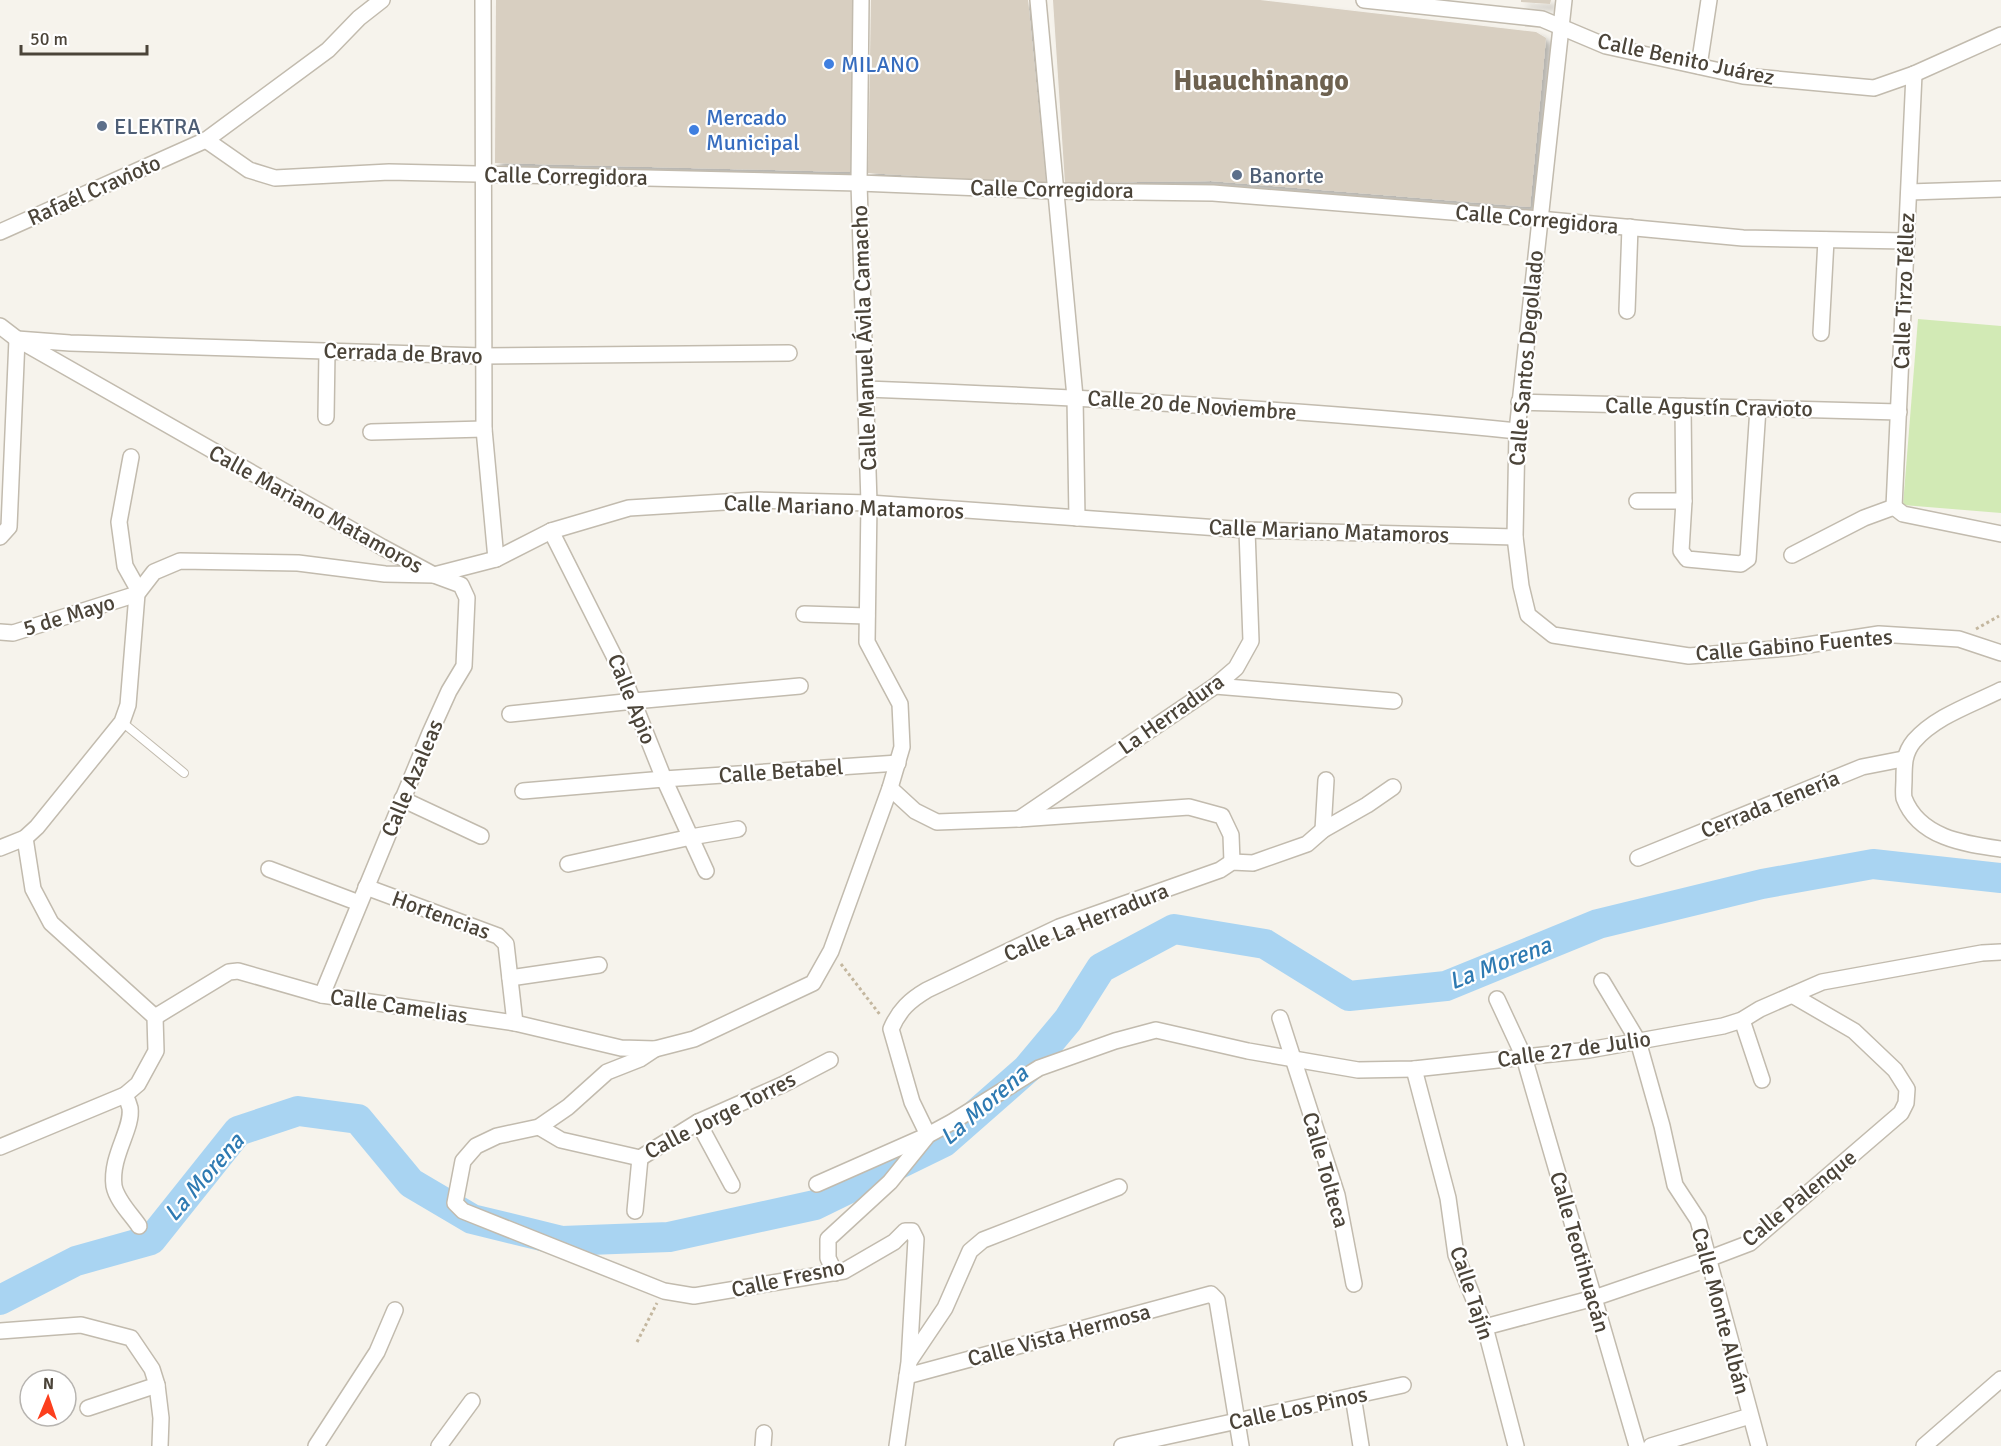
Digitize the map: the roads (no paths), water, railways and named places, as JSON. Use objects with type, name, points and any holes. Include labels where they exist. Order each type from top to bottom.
[{"type":"street","points":[[359,18],[363,0]]},
{"type":"street","name":"Rafaél Cravioto","points":[[0,232],[206,140],[328,50],[359,18],[382,0]]},
{"type":"street","points":[[483,0],[482,356],[484,429],[496,559]]},
{"type":"street","name":"Calle Manuel Ávila Camacho","points":[[655,1049],[694,1039],[813,983],[831,951],[890,788],[902,747],[900,704],[867,642],[869,503],[859,183],[861,0]]},
{"type":"street","points":[[1038,0],[1075,397],[1077,518]]},
{"type":"street","name":"Calle Benito Juárez","points":[[1364,0],[1542,19],[1606,46],[1743,76],[1874,87],[1914,74],[2001,35]]},
{"type":"street","name":"Calle Santos Degollado","points":[[1515,537],[1519,402],[1564,0]]},
{"type":"street","points":[[1699,66],[1709,0]]},
{"type":"street","name":"Calle Tirzo Téllez","points":[[1894,507],[1914,74]]},
{"type":"street","name":"Calle Corregidora","points":[[206,140],[249,170],[275,178],[389,172],[859,183],[1055,191],[1213,193],[1743,238],[1906,241]]},
{"type":"street","points":[[1908,192],[2001,189]]},
{"type":"street","points":[[1627,311],[1629,227]]},
{"type":"street","points":[[1821,333],[1826,240]]},
{"type":"street","name":"Calle Mariano Matamoros","points":[[0,326],[17,339],[434,575],[496,559],[550,531],[629,508],[757,500],[869,503],[1247,530],[1515,537]]},
{"type":"street","points":[[0,537],[9,527],[17,339]]},
{"type":"street","name":"Cerrada de Bravo","points":[[17,339],[70,343],[482,356],[789,353]]},
{"type":"street","points":[[326,417],[327,351]]},
{"type":"street","name":"Calle 20 de Noviembre","points":[[867,389],[1075,397],[1368,416],[1517,431]]},
{"type":"street","name":"Calle Agustín Cravioto","points":[[1519,402],[1899,412]]},
{"type":"street","points":[[1683,406],[1684,501],[1681,551],[1688,559],[1741,564],[1748,559],[1758,408]]},
{"type":"street","points":[[371,432],[484,429]]},
{"type":"street","points":[[0,848],[25,838],[38,827],[122,722],[128,705],[138,593],[125,566],[119,522],[131,457]]},
{"type":"street","points":[[1637,501],[1684,501]]},
{"type":"street","points":[[1792,555],[1864,518],[1894,507],[1903,514],[2001,534]]},
{"type":"street","name":"La Herradura","points":[[1019,819],[1215,686],[1236,668],[1251,641],[1247,530]]},
{"type":"street","name":"Calle Apio","points":[[550,531],[598,622],[634,701],[664,779],[706,871]]},
{"type":"street","name":"Calle Gabino Fuentes","points":[[1515,537],[1521,586],[1528,615],[1553,635],[1689,656],[1788,648],[1879,634],[1959,639],[2001,653]]},
{"type":"street","points":[[138,593],[154,572],[180,561],[298,563],[385,574],[434,575]]},
{"type":"street","name":"Calle Azaleas","points":[[322,995],[434,722],[464,666],[467,598],[461,585],[434,575]]},
{"type":"street","name":"5 de Mayo","points":[[0,632],[13,633],[138,593]]},
{"type":"street","points":[[804,614],[867,616]]},
{"type":"street","points":[[510,714],[800,686]]},
{"type":"street","points":[[1215,686],[1394,702]]},
{"type":"street","points":[[2001,690],[1935,722],[1913,742],[1904,759],[1904,797],[1918,819],[1936,833],[1961,843],[2001,849]]},
{"type":"street","name":"Cerrada Tenería","points":[[1638,858],[1862,767],[1904,759]]},
{"type":"street","name":"Calle Betabel","points":[[523,791],[898,763]]},
{"type":"street","points":[[1323,830],[1326,780]]},
{"type":"street","name":"Calle La Herradura","points":[[928,1135],[912,1102],[891,1029],[908,1002],[927,990],[1059,927],[1220,870],[1232,862],[1253,863],[1307,844],[1323,830],[1393,787]]},
{"type":"street","points":[[890,788],[915,811],[937,822],[1019,819],[1190,807],[1222,816],[1231,835],[1232,862]]},
{"type":"street","points":[[402,800],[481,836]]},
{"type":"street","points":[[568,864],[738,829]]},
{"type":"street","points":[[0,1146],[125,1095],[138,1084],[156,1051],[155,1017],[51,922],[33,889],[25,838]]},
{"type":"street","points":[[269,869],[359,903]]},
{"type":"street","name":"Hortencias","points":[[366,887],[498,936],[506,944],[515,1023]]},
{"type":"street","name":"Calle 27 de Julio","points":[[928,1135],[1039,1068],[1115,1041],[1156,1030],[1248,1051],[1358,1070],[1414,1069],[1589,1050],[1723,1026],[1742,1020],[1760,1009],[1822,982],[1982,953],[2001,952]]},
{"type":"street","points":[[510,978],[599,964]]},
{"type":"street","name":"Calle Camelias","points":[[155,1017],[230,972],[238,971],[322,995],[515,1023],[621,1048],[655,1049]]},
{"type":"street","name":"Calle Monte Albán","points":[[1602,981],[1638,1041],[1662,1126],[1675,1185],[1698,1220],[1759,1446]]},
{"type":"street","name":"Calle Palenque","points":[[1485,1327],[1594,1298],[1708,1260],[1750,1242],[1901,1113],[1906,1103],[1907,1089],[1895,1070],[1854,1031],[1792,995]]},
{"type":"street","name":"Calle Teotihuacán","points":[[1497,999],[1524,1057],[1637,1446]]},
{"type":"street","name":"Calle Tolteca","points":[[1280,1018],[1337,1195],[1354,1284]]},
{"type":"street","points":[[1742,1020],[1762,1080]]},
{"type":"street","points":[[540,1127],[568,1107],[607,1072],[640,1059],[655,1049]]},
{"type":"street","name":"Calle Jorge Torres","points":[[540,1127],[561,1140],[640,1158],[698,1122],[784,1084],[830,1060]]},
{"type":"street","name":"Calle Tajín","points":[[1414,1069],[1448,1198],[1456,1255],[1485,1327],[1516,1446]]},
{"type":"street","points":[[125,1095],[130,1109],[129,1120],[114,1161],[114,1188],[124,1206],[140,1226]]},
{"type":"street","points":[[698,1122],[732,1185]]},
{"type":"street","name":"Calle Fresno","points":[[540,1127],[497,1136],[476,1146],[463,1161],[455,1203],[463,1211],[664,1291],[694,1296],[844,1271],[894,1242],[905,1232],[912,1231],[916,1239],[908,1369],[897,1446]]},
{"type":"street","points":[[817,1184],[928,1135]]},
{"type":"street","points":[[835,1273],[828,1258],[828,1239],[890,1182],[928,1135]]},
{"type":"street","points":[[635,1211],[640,1158]]},
{"type":"street","points":[[908,1369],[945,1308],[970,1251],[983,1240],[1119,1187]]},
{"type":"street","name":"Calle Vista Hermosa","points":[[908,1369],[1211,1294],[1217,1300],[1236,1421]]},
{"type":"street","points":[[316,1446],[378,1352],[395,1310]]},
{"type":"street","points":[[0,1331],[81,1325],[130,1338],[152,1369],[157,1385],[161,1418],[160,1446]]},
{"type":"street","points":[[1924,1446],[2001,1379]]},
{"type":"street","points":[[88,1408],[157,1385]]},
{"type":"street","name":"Calle Los Pinos","points":[[1123,1446],[1403,1385]]},
{"type":"street","points":[[1353,1396],[1361,1446]]},
{"type":"street","points":[[439,1446],[472,1401]]},
{"type":"street","points":[[1651,1446],[1750,1416]]},
{"type":"street","points":[[1236,1421],[1241,1446]]},
{"type":"lane","points":[[122,722],[184,773]]},
{"type":"waterway","name":"La Morena","points":[[0,1300],[76,1261],[151,1240],[238,1131],[298,1111],[358,1119],[411,1183],[472,1219],[562,1241],[669,1237],[815,1205],[944,1142],[1027,1069],[1068,1020],[1101,968],[1174,929],[1265,944],[1349,996],[1446,986],[1598,924],[1762,884],[1873,864],[2001,878]]},
{"type":"place","name":"MILANO","points":[[829,64]]},
{"type":"place","name":"ELEKTRA","points":[[102,126]]},
{"type":"place","name":"Mercado Municipal","points":[[694,130]]},
{"type":"place","name":"Banorte","points":[[1237,175]]},
{"type":"district","name":"Huauchinango","points":[[1261,81]]}]
